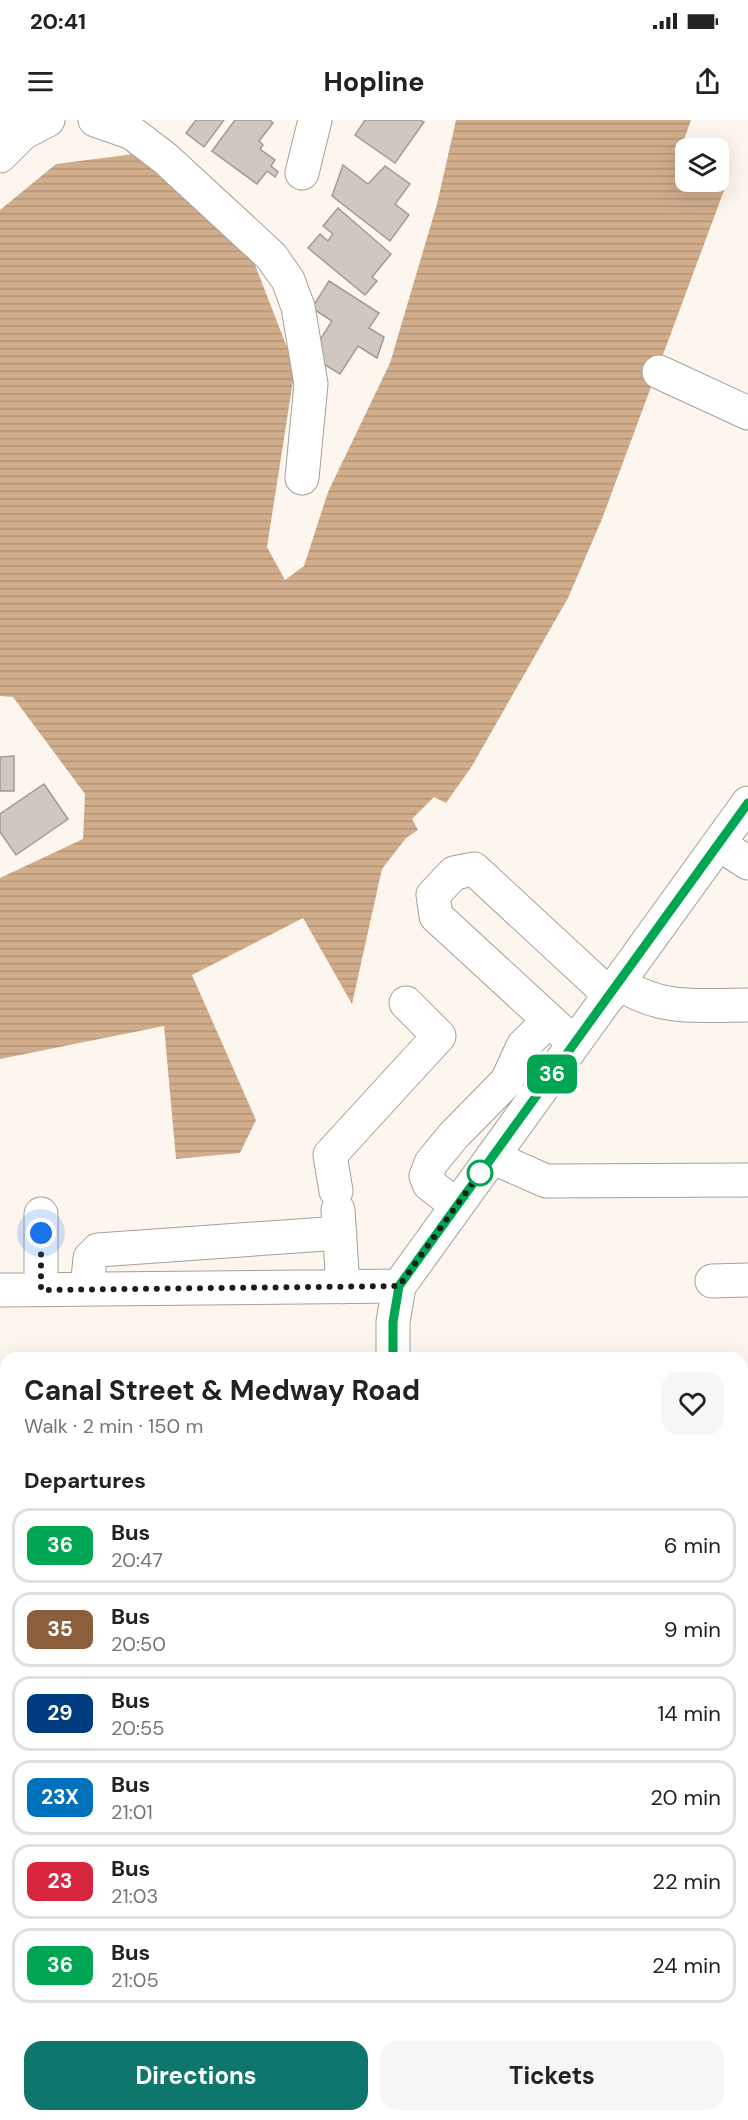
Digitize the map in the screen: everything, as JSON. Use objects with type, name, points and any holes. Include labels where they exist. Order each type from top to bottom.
[{"type":"street","points":[[95,120],[132,133],[166,159],[271,256],[288,280],[298,307],[312,384],[302,478]]},
{"type":"street","points":[[302,173],[315,120]]},
{"type":"street","points":[[0,156],[27,124]]},
{"type":"street","points":[[659,372],[748,413]]},
{"type":"street","points":[[393,1352],[393,1322],[399,1286],[748,803]]},
{"type":"street","points":[[719,844],[748,863]]},
{"type":"street","points":[[574,1043],[436,916],[433,895],[454,873],[474,869],[614,989],[664,1004],[748,1005]]},
{"type":"street","points":[[343,1287],[338,1212],[330,1155],[439,1036],[406,1003]]},
{"type":"street","points":[[456,1205],[429,1184],[426,1176],[431,1163],[484,1102],[507,1081],[523,1046],[549,1020]]},
{"type":"street","points":[[492,1157],[546,1181],[748,1180]]},
{"type":"street","points":[[87,1289],[90,1258],[98,1250],[338,1212]]},
{"type":"street","points":[[40,1214],[41,1290]]},
{"type":"street","points":[[712,1281],[748,1280]]},
{"type":"street","points":[[0,1290],[399,1286]]},
{"type":"shaded area","points":[[456,120],[691,120],[685,138],[675,138],[675,192],[723,192],[602,519],[568,598],[472,766],[446,803],[434,797],[412,819],[418,830],[406,838],[382,869],[352,1004],[303,918],[192,975],[256,1120],[240,1153],[176,1159],[164,1026],[0,1059],[0,878],[83,839],[85,794],[13,697],[0,696],[0,210],[56,164],[134,154],[252,257],[295,368],[267,547],[285,580],[304,566],[328,492],[390,363],[437,204]]},
{"type":"building","points":[[196,120],[224,120],[204,147],[186,133]]},
{"type":"building","points":[[235,120],[270,120],[273,123],[259,141],[263,145],[260,149],[275,160],[271,166],[278,172],[275,177],[267,171],[257,184],[212,151]]},
{"type":"building","points":[[365,120],[420,120],[424,122],[395,163],[355,135]]},
{"type":"building","points":[[343,165],[368,184],[385,166],[410,184],[395,204],[409,215],[390,241],[332,196]]},
{"type":"building","points":[[338,208],[391,254],[372,277],[377,281],[365,295],[308,248],[320,234],[328,241],[333,234],[323,226]]},
{"type":"building","points":[[329,281],[379,313],[369,328],[384,337],[377,358],[358,346],[340,374],[310,356],[332,321],[312,308]]},
{"type":"building","points":[[14,756],[14,791],[0,791],[0,757]]},
{"type":"building","points":[[44,784],[68,819],[16,855],[0,832],[0,814]]},
{"type":"bus line","name":"36","points":[[393,1352],[393,1322],[399,1286],[748,803]]},
{"type":"route","points":[[41,1233],[41,1290],[399,1286],[480,1173]]}]
